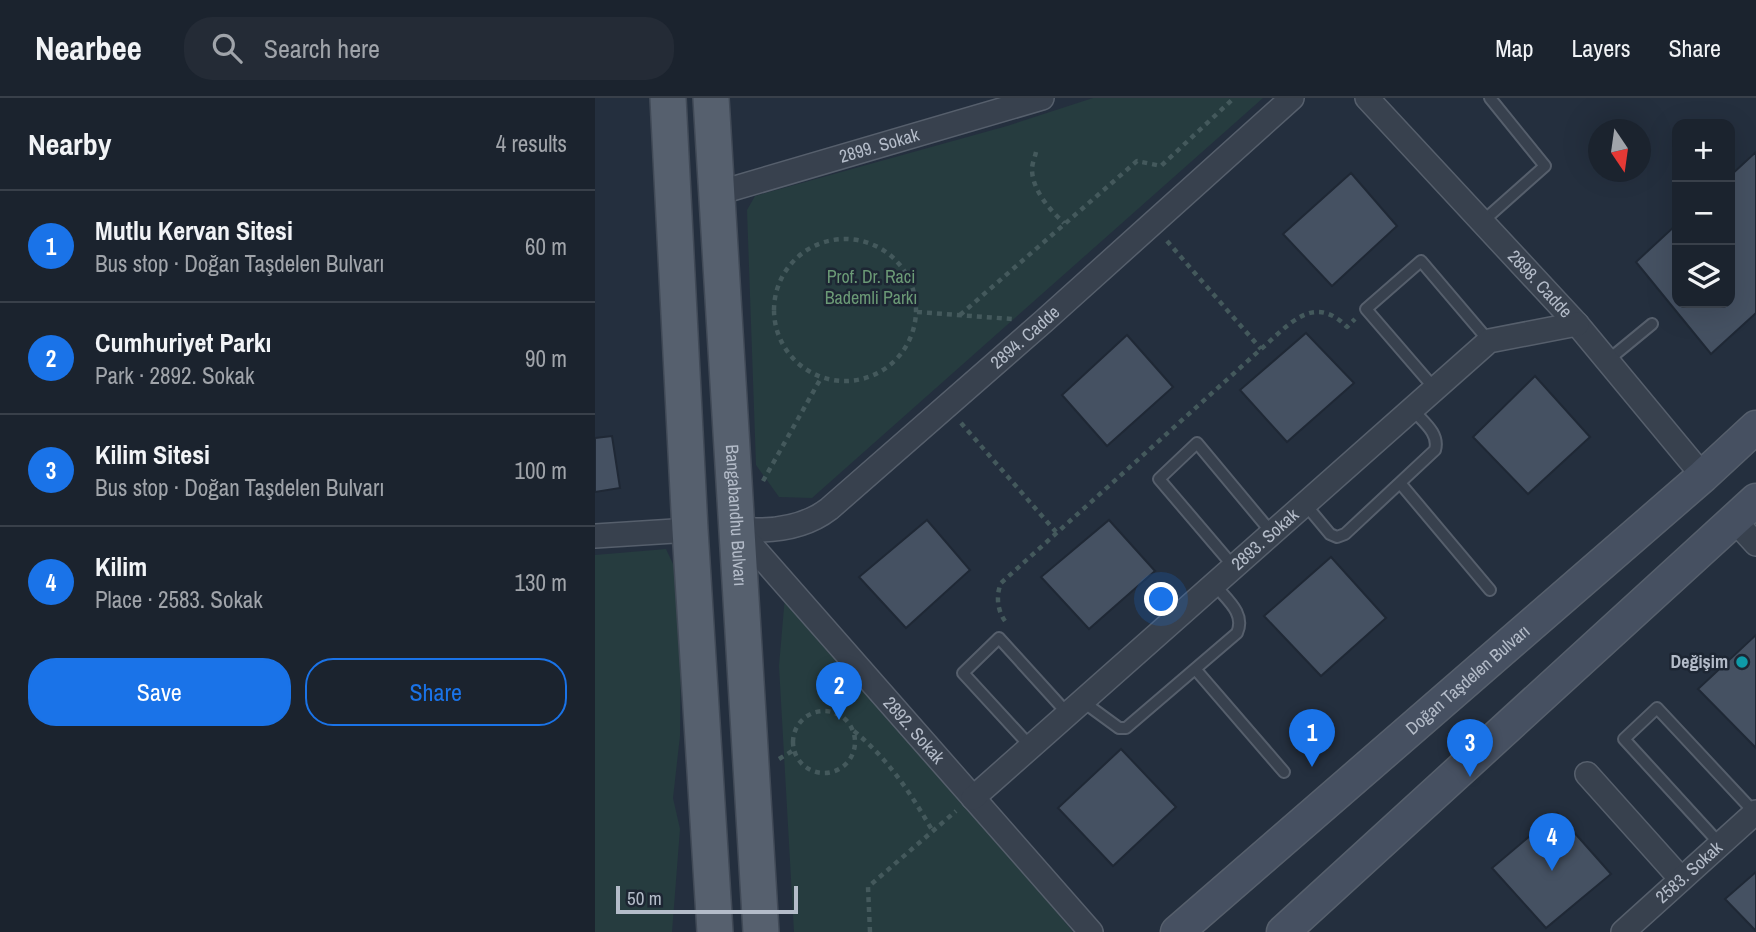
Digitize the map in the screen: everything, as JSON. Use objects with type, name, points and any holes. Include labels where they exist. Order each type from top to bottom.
[{"type":"main road","points":[[668,98],[690,530],[715,932]]},
{"type":"main road","name":"Bangabandhu Bulvarı","points":[[711,98],[761,932]]},
{"type":"main road","name":"Doğan Taşdelen Bulvarı","points":[[1177,932],[1703,476],[1756,426]]},
{"type":"main road","points":[[1283,932],[1745,510]]},
{"type":"main road","points":[[690,530],[737,528]]},
{"type":"street","name":"2899. Sokak","points":[[718,193],[1042,98]]},
{"type":"street","name":"2894. Cadde","points":[[737,528],[782,527],[820,516],[1044,321],[1292,98]]},
{"type":"street","name":"2898. Cadde","points":[[1367,98],[1577,324],[1703,476]]},
{"type":"street","points":[[1489,341],[1577,324]]},
{"type":"street","name":"2893. Sokak","points":[[973,798],[1489,341]]},
{"type":"street","points":[[1745,510],[1756,544]]},
{"type":"street","name":"2892. Sokak","points":[[737,528],[1091,932]]},
{"type":"street","points":[[595,536],[690,530]]},
{"type":"street","points":[[1587,774],[1681,880]]},
{"type":"street","name":"2583. Sokak","points":[[1623,932],[1756,812]]},
{"type":"lane","points":[[1482,222],[1545,166],[1490,98]]},
{"type":"lane","points":[[1435,389],[1366,309],[1421,261],[1489,341]]},
{"type":"lane","points":[[1607,361],[1652,324]]},
{"type":"lane","points":[[1305,504],[1330,534],[1341,537],[1431,455],[1437,443],[1434,435],[1412,409]]},
{"type":"lane","points":[[1234,567],[1159,479],[1197,443],[1272,533]]},
{"type":"lane","points":[[1400,483],[1490,590]]},
{"type":"lane","points":[[1031,747],[963,673],[999,638],[1075,708],[1119,728],[1126,728],[1237,633],[1240,620],[1236,610],[1214,584]]},
{"type":"lane","points":[[1196,670],[1284,772]]},
{"type":"lane","points":[[1720,845],[1624,739],[1657,708],[1756,812]]},
{"type":"path","points":[[960,315],[1137,161],[1161,166],[1234,98]]},
{"type":"path","points":[[1036,152],[1032,170],[1038,189],[1048,208],[1064,223]]},
{"type":"path","points":[[1153,224],[1261,349]]},
{"type":"path","points":[[838,238],[862,240],[885,250],[903,267],[913,288],[917,312],[913,334],[902,354],[886,369],[865,379],[843,382],[821,378],[799,366],[783,348],[774,326],[773,301],[780,278],[795,258],[815,245],[838,238]]},
{"type":"path","points":[[999,638],[1010,628],[999,611],[998,592],[1001,583],[1056,532],[1302,314],[1312,311],[1331,315],[1347,327],[1366,309]]},
{"type":"path","points":[[917,312],[1044,321]]},
{"type":"path","points":[[762,482],[821,378]]},
{"type":"path","points":[[947,406],[1056,532]]},
{"type":"path","points":[[853,731],[854,751],[843,767],[834,772],[814,772],[805,767],[794,750],[796,730],[810,715],[830,712],[840,715],[853,731],[887,762],[905,785],[932,830]]},
{"type":"path","points":[[870,932],[867,887],[973,798]]},
{"type":"green space","name":"Prof. Dr. Raci Bademli Parkı","points":[[1093,98],[1263,98],[812,498],[779,497],[756,465],[747,210],[755,196],[1007,126]]},
{"type":"green space","points":[[666,549],[674,566],[681,633],[680,736],[673,798],[680,829],[672,932],[595,932],[595,555]]},
{"type":"green space","points":[[785,596],[944,774],[1073,932],[794,932],[779,666]]},
{"type":"building","points":[[1756,152],[1756,313],[1711,354],[1674,308],[1735,308],[1735,171]]},
{"type":"building","points":[[1351,173],[1397,226],[1332,286],[1283,234]]},
{"type":"building","points":[[1672,229],[1672,306],[1636,262]]},
{"type":"building","points":[[1306,333],[1354,383],[1287,442],[1240,390]]},
{"type":"building","points":[[1127,335],[1173,387],[1107,446],[1062,395]]},
{"type":"building","points":[[1535,376],[1590,437],[1528,494],[1473,437]]},
{"type":"building","points":[[612,436],[620,488],[595,492],[595,438]]},
{"type":"building","points":[[927,520],[970,570],[906,628],[859,577]]},
{"type":"building","points":[[1109,520],[1155,571],[1089,629],[1041,577]]},
{"type":"building","points":[[1331,557],[1386,618],[1321,676],[1264,616]]},
{"type":"building","name":"Değişim","points":[[1756,635],[1756,748],[1698,689]]},
{"type":"building","points":[[1121,749],[1176,807],[1113,866],[1058,808]]},
{"type":"building","points":[[1557,813],[1611,874],[1546,928],[1492,868]]},
{"type":"building","points":[[1756,872],[1756,931],[1725,899]]},
{"type":"place","name":"Değişim","points":[[1742,662]]},
{"type":"place","name":"Cumhuriyet Parkı","points":[[839,720]]},
{"type":"place","name":"Mutlu Kervan Sitesi","points":[[1312,767]]},
{"type":"place","name":"Kilim Sitesi","points":[[1470,777]]},
{"type":"place","name":"Kilim","points":[[1552,871]]}]
